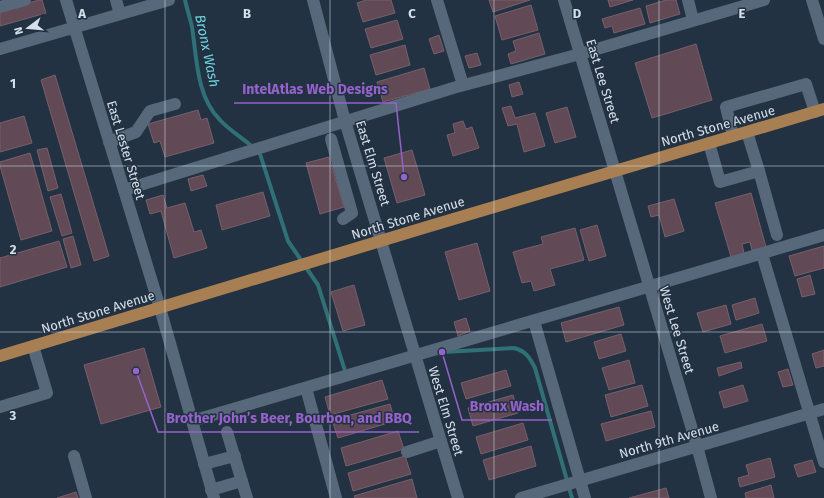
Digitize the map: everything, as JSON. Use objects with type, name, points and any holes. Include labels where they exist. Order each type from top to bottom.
[{"type":"main road","name":"North Stone Avenue","points":[[0,356],[820,110]]},
{"type":"street","points":[[0,7],[25,0]]},
{"type":"street","name":"East Lester Street","points":[[66,0],[160,308],[213,494]]},
{"type":"street","points":[[116,0],[120,14]]},
{"type":"street","points":[[0,49],[169,0]]},
{"type":"street","name":"East Elm Street","points":[[313,0],[345,121],[382,241]]},
{"type":"street","points":[[437,0],[463,85]]},
{"type":"street","name":"East Lee Street","points":[[564,0],[615,171]]},
{"type":"street","points":[[688,0],[693,20]]},
{"type":"street","points":[[124,190],[463,85],[580,54],[764,0]]},
{"type":"street","points":[[812,0],[824,39]]},
{"type":"street","points":[[733,136],[726,107],[806,84],[820,110]]},
{"type":"street","points":[[109,142],[136,132],[150,111],[175,104]]},
{"type":"street","points":[[747,132],[777,234]]},
{"type":"street","points":[[330,139],[352,213],[343,219]]},
{"type":"street","points":[[709,143],[720,182],[759,171]]},
{"type":"street","name":"West Lee Street","points":[[615,171],[698,446],[711,498]]},
{"type":"street","points":[[345,189],[364,184]]},
{"type":"street","points":[[192,421],[824,235]]},
{"type":"street","name":"West Elm Street","points":[[382,241],[458,498]]},
{"type":"street","points":[[762,254],[824,462]]},
{"type":"street","points":[[534,321],[585,498]]},
{"type":"street","points":[[0,407],[47,393],[33,346]]},
{"type":"street","points":[[306,388],[336,498]]},
{"type":"street","name":"North 9th Avenue","points":[[521,498],[824,409]]},
{"type":"street","points":[[228,432],[247,498]]},
{"type":"street","points":[[408,452],[441,441]]},
{"type":"street","points":[[74,456],[86,498]]},
{"type":"street","points":[[204,464],[235,456]]},
{"type":"street","points":[[213,494],[242,481]]},
{"type":"building","points":[[42,0],[46,13],[0,26],[0,11]]},
{"type":"building","points":[[366,0],[391,0],[395,13],[363,22],[357,3]]},
{"type":"building","points":[[489,0],[530,0],[493,12]]},
{"type":"building","points":[[608,0],[633,0],[610,7]]},
{"type":"building","points":[[666,0],[676,0],[680,14],[650,23],[646,6]]},
{"type":"building","points":[[531,5],[538,30],[502,40],[495,16]]},
{"type":"building","points":[[640,8],[645,24],[614,33],[612,26],[605,28],[602,19]]},
{"type":"building","points":[[397,20],[403,39],[371,48],[365,29]]},
{"type":"building","points":[[539,33],[545,54],[511,64],[508,54],[516,51],[513,41]]},
{"type":"building","points":[[439,35],[444,51],[434,54],[429,39]]},
{"type":"building","points":[[696,44],[712,100],[652,118],[635,63]]},
{"type":"building","points":[[405,45],[410,65],[376,75],[370,55]]},
{"type":"building","points":[[477,53],[481,65],[469,68],[465,56]]},
{"type":"building","points":[[424,68],[430,89],[383,102],[377,82]]},
{"type":"building","points":[[55,75],[109,256],[94,261],[41,80]]},
{"type":"building","points":[[519,82],[523,94],[512,97],[509,85]]},
{"type":"building","points":[[511,106],[515,118],[535,113],[545,146],[524,152],[517,124],[508,126],[502,108]]},
{"type":"building","points":[[567,107],[576,137],[555,143],[546,113]]},
{"type":"building","points":[[198,110],[201,120],[207,118],[214,143],[165,157],[160,141],[154,143],[148,124]]},
{"type":"building","points":[[24,116],[32,143],[0,152],[0,123]]},
{"type":"building","points":[[463,121],[466,129],[472,127],[479,148],[453,156],[447,135],[455,133],[453,124]]},
{"type":"building","points":[[47,148],[58,188],[48,191],[37,150]]},
{"type":"building","points":[[412,150],[425,195],[397,203],[384,158]]},
{"type":"building","points":[[30,153],[52,231],[21,240],[0,162]]},
{"type":"building","points":[[329,157],[344,207],[320,214],[306,163]]},
{"type":"building","points":[[203,175],[207,186],[191,191],[188,179]]},
{"type":"building","points":[[263,192],[270,216],[222,230],[216,205]]},
{"type":"building","points":[[751,193],[766,247],[752,250],[750,242],[742,244],[744,253],[732,260],[715,203]]},
{"type":"building","points":[[61,194],[72,233],[62,236],[50,197]]},
{"type":"building","points":[[163,195],[167,208],[185,203],[194,232],[201,230],[207,248],[174,258],[161,211],[150,214],[146,200]]},
{"type":"building","points":[[674,199],[684,231],[665,237],[659,215],[651,217],[648,206]]},
{"type":"building","points":[[597,225],[606,256],[589,261],[580,230]]},
{"type":"building","points":[[575,228],[584,260],[550,269],[555,285],[534,291],[531,281],[522,283],[513,252],[543,244],[541,237]]},
{"type":"building","points":[[73,236],[81,265],[71,268],[63,239]]},
{"type":"building","points":[[59,241],[67,267],[0,287],[0,258]]},
{"type":"building","points":[[477,243],[490,291],[459,300],[445,252]]},
{"type":"building","points":[[824,246],[824,268],[795,276],[789,256]]},
{"type":"building","points":[[810,275],[815,294],[802,297],[797,279]]},
{"type":"building","points":[[354,285],[365,325],[343,331],[331,292]]},
{"type":"building","points":[[755,298],[759,313],[736,320],[732,305]]},
{"type":"building","points":[[726,305],[731,324],[703,332],[697,313]]},
{"type":"building","points":[[619,307],[624,325],[566,342],[561,323]]},
{"type":"building","points":[[466,318],[470,331],[458,336],[454,322]]},
{"type":"building","points":[[762,324],[767,341],[725,353],[720,336]]},
{"type":"building","points":[[621,334],[626,351],[599,359],[594,342]]},
{"type":"building","points":[[144,348],[161,407],[101,424],[84,365]]},
{"type":"building","points":[[824,350],[824,366],[816,368],[812,354]]},
{"type":"building","points":[[629,360],[635,383],[609,390],[602,368]]},
{"type":"building","points":[[741,362],[742,368],[719,376],[717,368]]},
{"type":"building","points":[[788,369],[793,385],[783,387],[778,372]]},
{"type":"building","points":[[506,370],[511,386],[466,399],[461,383]]},
{"type":"building","points":[[382,380],[388,399],[330,415],[325,397]]},
{"type":"building","points":[[642,385],[648,406],[611,417],[605,395]]},
{"type":"building","points":[[743,385],[748,401],[724,408],[719,392]]},
{"type":"building","points":[[513,395],[518,413],[473,426],[468,408]]},
{"type":"building","points":[[390,404],[395,421],[338,438],[332,420]]},
{"type":"building","points":[[651,411],[655,427],[606,441],[601,424]]},
{"type":"building","points":[[523,423],[528,440],[481,454],[476,437]]},
{"type":"building","points":[[398,431],[404,449],[346,466],[341,448]]},
{"type":"building","points":[[531,446],[536,466],[489,480],[483,460]]},
{"type":"building","points":[[405,456],[411,474],[353,491],[348,473]]},
{"type":"building","points":[[770,458],[775,477],[740,487],[738,478],[749,475],[746,465]]},
{"type":"building","points":[[812,460],[816,472],[798,477],[794,465]]},
{"type":"building","points":[[412,479],[417,498],[355,498],[354,496]]},
{"type":"building","points":[[771,485],[774,498],[746,498],[745,493]]},
{"type":"building","points":[[666,488],[669,498],[629,498]]},
{"type":"building","points":[[76,492],[78,498],[57,498]]},
{"type":"waterway","name":"Bronx Wash","points":[[185,0],[192,27],[199,76],[206,100],[220,120],[260,154],[288,241],[318,285],[346,374]]},
{"type":"waterway","name":"Bronx Wash","points":[[444,352],[514,348],[527,355],[535,368],[572,498]]},
{"type":"place","name":"IntelAtlas Web Designs","points":[[404,177]]},
{"type":"place","name":"Bronx Wash","points":[[442,352]]},
{"type":"place","name":"Brother John’s Beer, Bourbon, and BBQ","points":[[136,371]]}]
